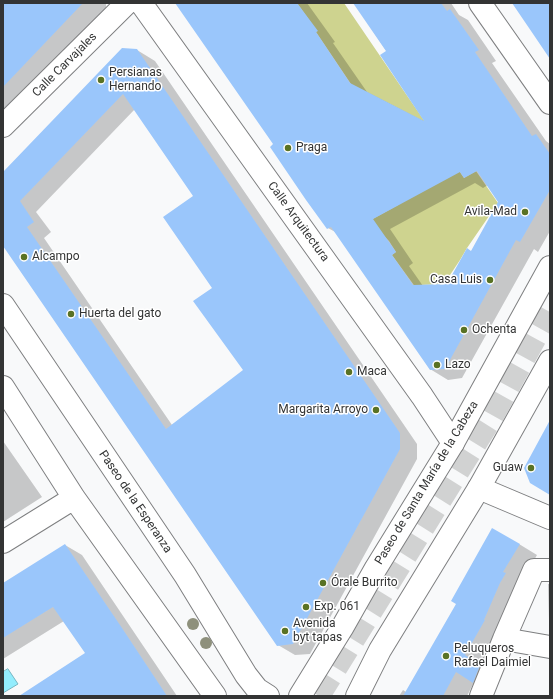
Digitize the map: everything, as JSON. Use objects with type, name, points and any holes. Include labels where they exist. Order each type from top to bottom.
[{"type":"street","name":"Calle Carvajales","points":[[3,126],[127,3]]},
{"type":"street","name":"Calle Arquitectura","points":[[141,3],[422,396],[453,443]]},
{"type":"street","points":[[480,3],[550,103]]},
{"type":"street","name":"Paseo de Santa María de la Cabeza","points":[[300,696],[342,628],[376,568],[453,443],[550,267]]},
{"type":"street","name":"Paseo de la Esperanza","points":[[3,305],[185,575],[246,675],[257,689],[268,696]]},
{"type":"street","points":[[357,696],[380,650],[479,488],[550,362]]},
{"type":"street","points":[[3,387],[74,498],[215,696]]},
{"type":"street","points":[[479,488],[550,518]]},
{"type":"street","points":[[3,542],[74,498]]},
{"type":"street","points":[[481,696],[534,570],[550,570]]},
{"type":"street","points":[[504,639],[550,647]]},
{"type":"green space","points":[[297,3],[344,3],[464,178],[476,171],[498,203],[444,284],[421,285],[416,288],[392,255],[396,252],[389,241],[369,221],[398,205],[377,118],[355,86],[353,87]]},
{"type":"water","points":[[8,669],[18,684],[3,693],[3,672]]},
{"type":"building","points":[[3,3],[83,3],[3,87]]},
{"type":"building","points":[[175,3],[297,3],[318,31],[316,32],[350,83],[424,121],[380,55],[386,51],[353,3],[441,3],[447,11],[450,9],[479,50],[475,52],[532,136],[536,134],[550,154],[550,190],[520,242],[516,240],[445,369],[430,370],[331,227],[327,229],[306,200],[270,147],[273,144]],"holes":[[[477,171],[498,202],[471,251],[467,248],[447,284],[413,285],[392,255],[396,252],[373,219],[460,172],[464,178]]]},
{"type":"building","points":[[512,3],[550,3],[550,59],[529,28]]},
{"type":"building","points":[[122,48],[137,49],[400,433],[400,449],[293,644],[277,646],[3,246],[3,172]],"holes":[[[123,94],[193,196],[163,217],[212,288],[193,301],[243,370],[166,429],[27,227],[34,222],[20,201]]]},
{"type":"building","points":[[550,420],[550,495],[530,483],[524,468]]},
{"type":"building","points":[[492,528],[520,544],[503,572],[506,573],[500,583],[485,620],[465,655],[480,665],[473,683],[456,672],[443,696],[403,696],[456,604],[451,601]]},
{"type":"building","points":[[65,544],[167,696],[19,696],[85,653],[53,607],[3,638],[3,583]]},
{"type":"tunnel","points":[[319,696],[490,421],[550,312]]},
{"type":"place","name":"Persianas Hernando","points":[[101,80]]},
{"type":"place","name":"Praga","points":[[288,148]]},
{"type":"place","name":"Avila-Mad","points":[[525,212]]},
{"type":"place","name":"Alcampo","points":[[24,257]]},
{"type":"place","name":"Casa Luis","points":[[490,280]]},
{"type":"place","name":"Huerta del gato","points":[[71,314]]},
{"type":"place","name":"Ochenta","points":[[464,330]]},
{"type":"place","name":"Lazo","points":[[437,365]]},
{"type":"place","name":"Maca","points":[[349,372]]},
{"type":"place","name":"Margarita Arroyo","points":[[376,410]]},
{"type":"place","name":"Guaw","points":[[531,468]]},
{"type":"place","name":"Órale Burrito","points":[[323,583]]},
{"type":"place","name":"Exp. 061","points":[[306,607]]},
{"type":"place","name":"Avenida byt tapas","points":[[285,631]]},
{"type":"place","name":"Peluqueros Rafael Daimiel","points":[[446,656]]}]
